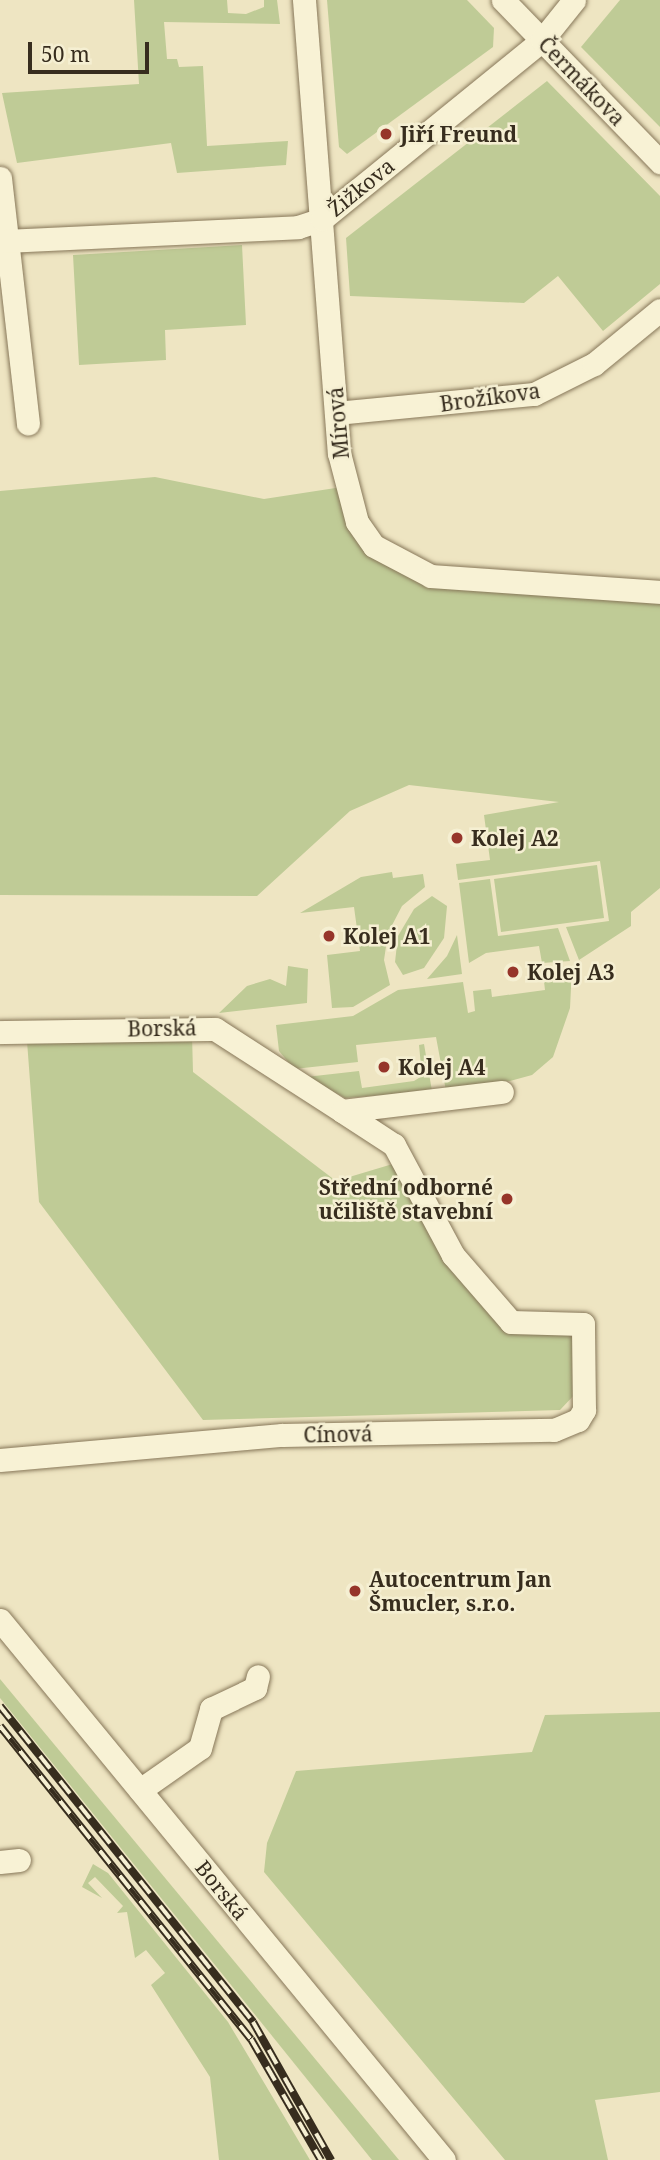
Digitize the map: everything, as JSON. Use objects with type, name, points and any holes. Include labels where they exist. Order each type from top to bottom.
[{"type":"street","name":"Mírová","points":[[304,0],[336,413],[345,490],[374,546],[431,576],[660,592]]},
{"type":"street","name":"Čermákova","points":[[503,0],[660,162]]},
{"type":"street","name":"Žižkova","points":[[5,241],[298,227],[322,219],[542,40],[574,0]]},
{"type":"street","points":[[0,178],[5,278],[27,423]]},
{"type":"street","name":"Brožíkova","points":[[336,413],[534,394],[594,364],[660,310]]},
{"type":"street","name":"Borská","points":[[0,1032],[208,1027],[394,1145],[453,1255],[511,1322],[583,1324]]},
{"type":"street","points":[[342,1111],[502,1092]]},
{"type":"street","name":"Cínová","points":[[0,1460],[282,1435],[564,1429],[584,1410],[583,1324]]},
{"type":"street","name":"Borská","points":[[0,1620],[444,2160]]},
{"type":"street","points":[[140,1790],[200,1748],[211,1709],[255,1688],[258,1676]]},
{"type":"green space","points":[[134,0],[227,0],[228,13],[246,14],[264,7],[264,0],[277,0],[280,24],[164,22],[167,59],[177,59],[179,67],[203,66],[207,146],[288,141],[286,165],[177,173],[171,143],[17,163],[2,93],[139,84]]},
{"type":"green space","points":[[327,0],[467,0],[494,28],[493,47],[347,154],[339,147]]},
{"type":"green space","points":[[620,0],[660,0],[660,127],[581,47]]},
{"type":"green space","points":[[547,81],[660,196],[660,284],[603,331],[558,276],[524,303],[350,296],[346,238]]},
{"type":"green space","points":[[242,245],[246,325],[165,330],[166,360],[79,365],[73,255]]},
{"type":"green space","points":[[155,477],[264,499],[355,485],[375,531],[432,587],[660,604],[660,888],[631,912],[631,926],[579,960],[566,927],[609,921],[600,861],[458,880],[456,864],[490,860],[484,815],[559,802],[409,785],[350,811],[257,896],[0,895],[0,491]]},
{"type":"green space","points":[[597,865],[604,918],[501,932],[494,879]]},
{"type":"green space","points":[[392,872],[393,878],[423,874],[425,887],[402,906],[388,933],[384,960],[390,985],[353,1007],[332,1008],[327,955],[360,951],[354,907],[300,913],[361,877]]},
{"type":"green space","points":[[490,879],[498,936],[558,928],[570,961],[542,963],[539,946],[486,953],[469,963],[459,883]]},
{"type":"green space","points":[[432,896],[447,906],[444,938],[424,968],[403,975],[395,962],[398,936],[414,909]]},
{"type":"green space","points":[[457,935],[462,974],[427,979],[447,956]]},
{"type":"green space","points":[[288,966],[308,969],[307,1003],[219,1013],[247,986],[270,979],[286,986]]},
{"type":"green space","points":[[572,968],[570,1008],[553,1057],[532,1075],[446,1091],[436,1037],[356,1045],[358,1062],[294,1069],[279,1051],[276,1025],[353,1016],[398,990],[463,982],[468,1013],[475,1011],[473,991],[491,989],[492,997],[545,990],[543,973]]},
{"type":"green space","points":[[192,1035],[193,1072],[336,1181],[396,1163],[405,1191],[451,1266],[512,1333],[566,1331],[577,1342],[576,1393],[560,1410],[203,1420],[39,1202],[27,1041]]},
{"type":"green space","points":[[424,1044],[432,1091],[345,1098],[306,1077],[359,1071],[362,1088],[414,1081],[422,1076],[419,1045]]},
{"type":"green space","points":[[0,1679],[399,2160],[372,2160],[0,1698]]},
{"type":"green space","points":[[660,1712],[660,2092],[595,2100],[608,2160],[505,2160],[264,1872],[267,1843],[296,1771],[532,1752],[545,1715]]},
{"type":"green space","points":[[93,1864],[108,1873],[228,2022],[310,2160],[219,2160],[210,2077],[151,1985],[165,1973],[146,1950],[135,1958],[127,1912],[117,1913],[123,1906],[95,1877],[88,1883],[102,1898],[82,1887]]},
{"type":"railway","points":[[0,1706],[253,2022],[331,2160]]},
{"type":"railway","points":[[0,1726],[251,2039],[321,2160]]},
{"type":"place","name":"Jiří Freund","points":[[386,134]]},
{"type":"place","name":"Kolej A2","points":[[457,838]]},
{"type":"place","name":"Kolej A1","points":[[329,936]]},
{"type":"place","name":"Kolej A3","points":[[513,972]]},
{"type":"place","name":"Kolej A4","points":[[384,1067]]},
{"type":"place","name":"Střední odborné učiliště stavební","points":[[507,1199]]},
{"type":"place","name":"Autocentrum Jan Šmucler, s.r.o.","points":[[355,1591]]}]
